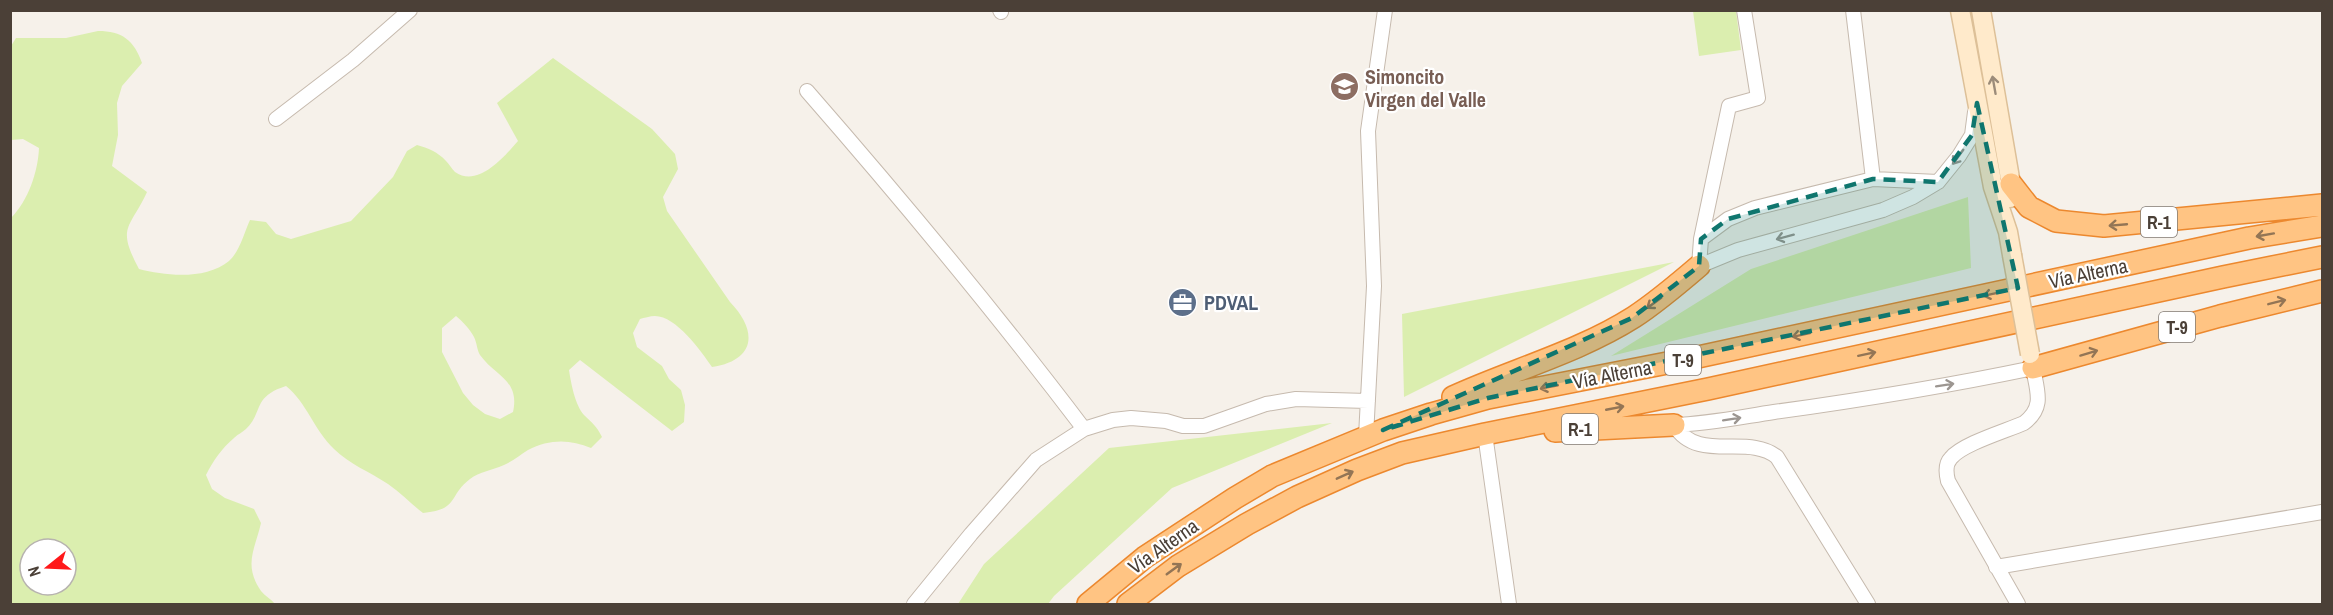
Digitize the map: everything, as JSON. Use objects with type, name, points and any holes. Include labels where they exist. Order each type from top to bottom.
[{"type":"highway","name":"R-1","points":[[2011,184],[2029,207],[2056,221],[2104,226],[2322,205]]},
{"type":"highway","name":"Vía Alterna","points":[[1088,604],[1145,556],[1272,476],[1374,433],[1488,398],[1698,357],[2249,237],[2322,226]]},
{"type":"highway","name":"Vía Alterna","points":[[1128,604],[1210,545],[1297,497],[1402,453],[2322,257]]},
{"type":"highway","name":"T-9","points":[[1374,433],[1487,382],[1581,344],[1632,318],[1659,300],[1699,266]]},
{"type":"highway","name":"T-9","points":[[2031,361],[2322,291]]},
{"type":"highway","name":"R-1","points":[[1485,434],[1674,425]]},
{"type":"main road","name":"R-1","points":[[1960,10],[1993,187],[2008,232],[2031,361]]},
{"type":"main road","name":"R-1","points":[[1981,10],[2011,184],[2008,232]]},
{"type":"street","points":[[276,118],[353,60],[410,10]]},
{"type":"street","points":[[1374,433],[1368,401],[1374,286],[1368,131],[1385,10]]},
{"type":"street","points":[[1699,266],[1701,239],[1729,106],[1758,98],[1744,10]]},
{"type":"street","points":[[1853,10],[1873,178]]},
{"type":"street","points":[[807,91],[944,251],[1084,429]]},
{"type":"street","name":"T-9","points":[[1699,266],[1738,250],[1883,210],[1913,197],[1938,182],[1959,156],[1972,135],[1977,103]]},
{"type":"street","points":[[1701,239],[1728,219],[1755,208],[1873,178],[1938,182]]},
{"type":"street","points":[[2018,604],[1948,481],[1947,464],[1961,450],[2024,423],[2032,417],[2037,406],[2031,361]]},
{"type":"street","name":"R-1","points":[[1674,425],[1729,420],[1956,384],[2031,361]]},
{"type":"street","points":[[914,604],[970,534],[1036,460],[1084,429],[1113,420],[1131,418],[1166,421],[1184,426],[1204,426],[1266,404],[1296,399],[1368,401]]},
{"type":"street","points":[[1674,425],[1685,438],[1699,444],[1715,447],[1760,448],[1777,457],[1868,604]]},
{"type":"street","points":[[1485,434],[1509,604]]},
{"type":"street","points":[[1996,567],[2322,512]]},
{"type":"highlighted area","points":[[1977,103],[2018,288],[1488,398],[1383,430],[1632,318],[1699,266],[1701,239],[1728,219],[1873,179],[1938,182],[1972,135]]},
{"type":"green space","points":[[1693,11],[1736,11],[1741,50],[1699,56]]},
{"type":"green space","points":[[106,31],[126,38],[135,48],[142,63],[122,86],[117,103],[118,135],[112,166],[147,192],[131,221],[127,235],[128,244],[139,269],[173,275],[198,274],[220,267],[229,261],[239,247],[250,220],[266,222],[276,234],[291,239],[351,221],[393,177],[407,151],[417,145],[436,153],[455,172],[464,176],[473,176],[490,168],[518,141],[497,103],[553,58],[652,129],[675,154],[678,169],[663,197],[667,211],[739,313],[748,333],[748,343],[737,358],[712,367],[687,336],[671,322],[655,316],[640,319],[633,333],[637,347],[662,366],[669,379],[681,390],[685,405],[684,422],[672,431],[580,360],[569,370],[574,394],[581,411],[602,437],[591,448],[567,442],[552,442],[536,446],[500,467],[474,477],[463,485],[443,509],[423,513],[388,484],[353,464],[334,449],[321,434],[300,400],[286,386],[275,390],[263,400],[246,429],[222,450],[206,475],[212,489],[225,498],[254,509],[261,523],[252,557],[253,573],[261,591],[275,604],[11,604],[11,218],[31,186],[37,167],[39,148],[23,139],[11,140],[11,46],[16,38],[66,38]],"holes":[[[456,316],[466,325],[475,339],[480,355],[505,380],[513,393],[513,412],[500,419],[485,414],[473,405],[463,393],[442,352],[442,328]]]},
{"type":"green space","points":[[1968,197],[1971,268],[1611,356],[1751,269]]},
{"type":"green space","points":[[1674,262],[1404,397],[1402,314]]},
{"type":"green space","points":[[1332,423],[1172,488],[1048,604],[958,604],[984,564],[1109,448]]},
{"type":"place","name":"Simoncito Virgen del Valle","points":[[1344,87]]},
{"type":"place","name":"PDVAL","points":[[1183,302]]}]
